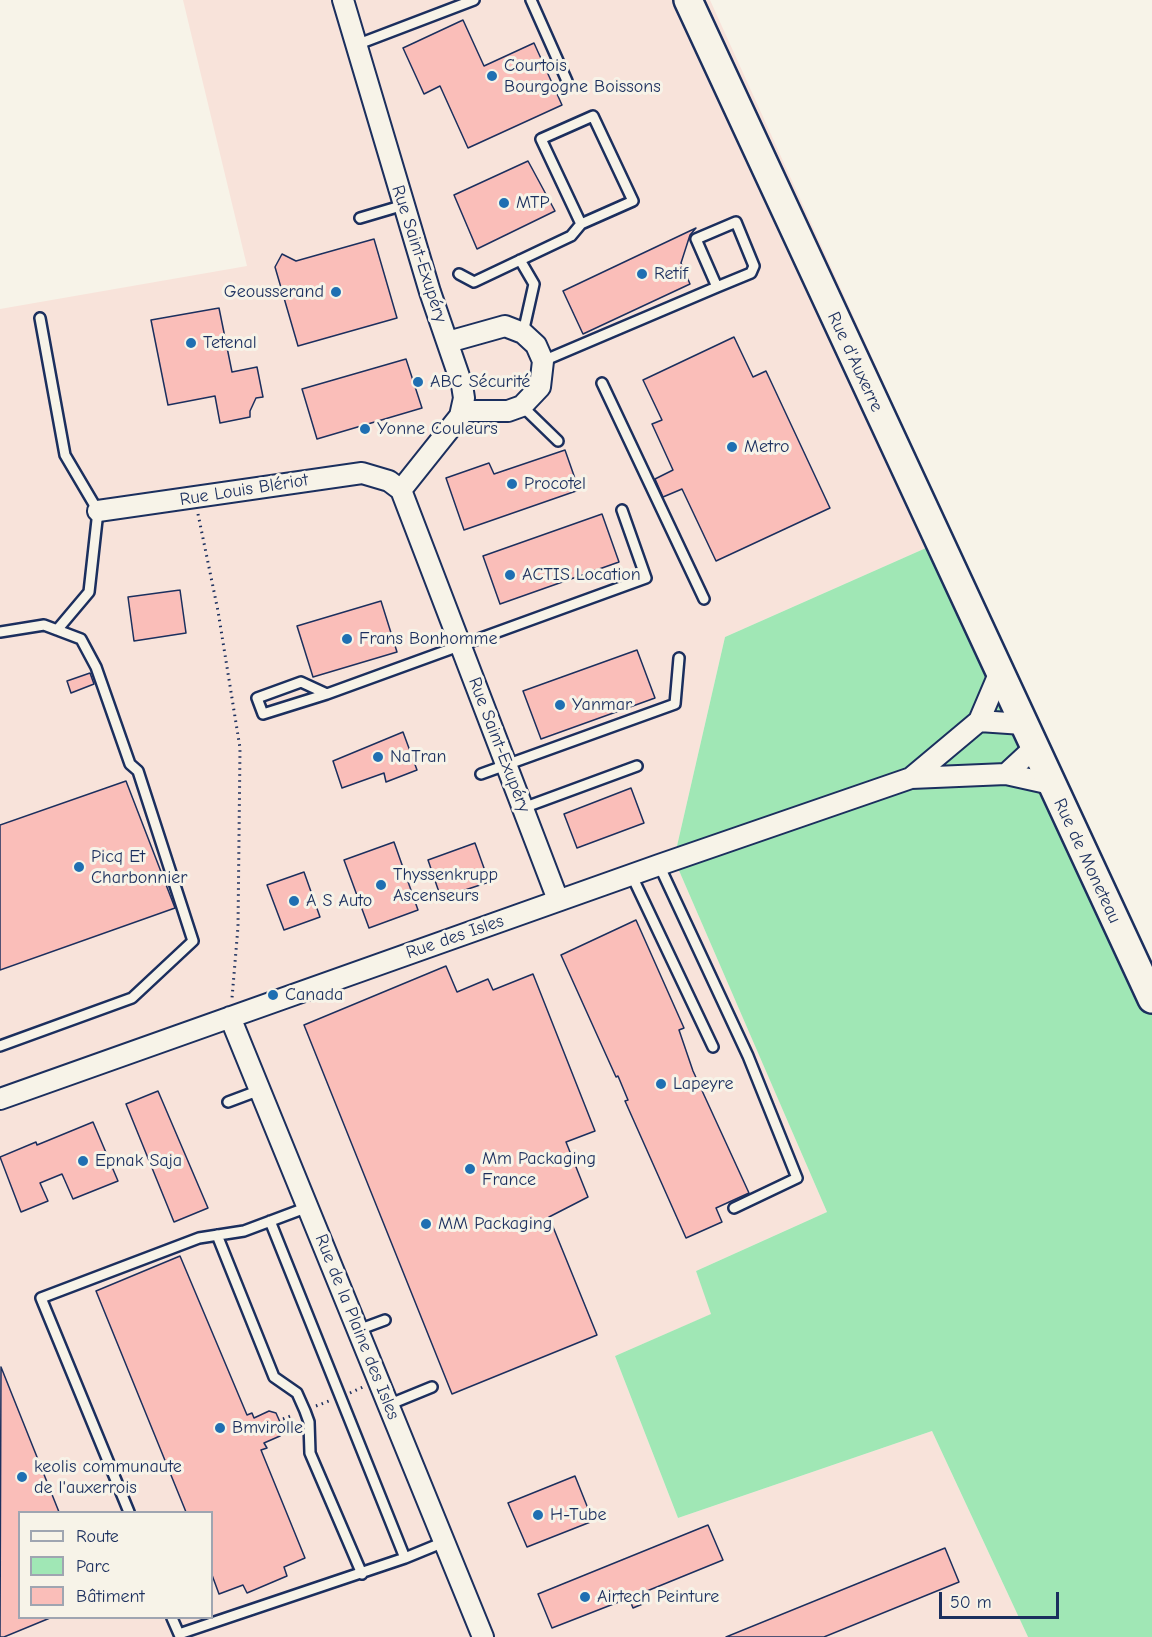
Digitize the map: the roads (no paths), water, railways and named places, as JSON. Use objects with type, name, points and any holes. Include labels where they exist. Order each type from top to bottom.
[{"type":"main road","name":"Rue d'Auxerre","points":[[688,0],[1023,724]]},
{"type":"main road","name":"Rue de Moneteau","points":[[1023,724],[1152,999]]},
{"type":"street","name":"Rue Saint-Exupéry","points":[[343,0],[404,205],[470,410]]},
{"type":"street","points":[[395,486],[470,410],[508,411],[522,406],[540,387],[543,361],[536,345],[524,333],[505,326],[448,342]]},
{"type":"street","name":"Rue Louis Blériot","points":[[98,511],[362,473],[395,486]]},
{"type":"street","name":"Rue Saint-Exupéry","points":[[395,486],[460,644],[558,900]]},
{"type":"street","name":"Rue des Isles","points":[[910,778],[980,720],[999,674]]},
{"type":"street","points":[[980,720],[1023,724]]},
{"type":"street","points":[[1006,774],[1034,748]]},
{"type":"street","name":"Rue des Isles","points":[[0,1099],[659,864],[910,778],[1006,774],[1051,784]]},
{"type":"street","name":"Rue de la Plaine des Isles","points":[[230,1017],[483,1637]]},
{"type":"lane","points":[[356,45],[474,0]]},
{"type":"lane","points":[[531,0],[567,81]]},
{"type":"lane","points":[[459,274],[474,282],[571,236],[580,225],[633,201],[593,116],[541,139],[580,225]]},
{"type":"lane","points":[[360,218],[404,205]]},
{"type":"lane","points":[[543,361],[751,273],[754,266],[736,222],[696,239],[717,287]]},
{"type":"lane","points":[[520,260],[534,284],[524,333]]},
{"type":"lane","points":[[40,318],[65,455],[98,511],[89,592],[57,630]]},
{"type":"lane","points":[[602,383],[704,599]]},
{"type":"lane","points":[[522,406],[558,441]]},
{"type":"lane","points":[[327,694],[301,682],[257,698],[263,714],[327,694],[646,578],[622,510]]},
{"type":"lane","points":[[0,632],[44,625],[81,639],[96,667],[130,764],[138,771],[194,941],[132,998],[0,1046]]},
{"type":"lane","points":[[481,774],[675,704],[680,658]]},
{"type":"lane","points":[[523,808],[638,766]]},
{"type":"lane","points":[[659,864],[748,1056],[797,1178],[734,1208]]},
{"type":"lane","points":[[631,874],[713,1047]]},
{"type":"lane","points":[[228,1102],[260,1090]]},
{"type":"lane","points":[[129,1511],[40,1298],[199,1238],[244,1231],[308,1207]]},
{"type":"lane","points":[[270,1221],[405,1558]]},
{"type":"lane","points":[[217,1235],[274,1377],[297,1393],[305,1411],[309,1422],[310,1453],[362,1574]]},
{"type":"lane","points":[[358,1330],[385,1320]]},
{"type":"lane","points":[[388,1405],[432,1387]]},
{"type":"lane","points":[[173,1619],[179,1634],[362,1574],[444,1542]]},
{"type":"place","name":"Courtois Bourgogne Boissons","points":[[492,76]]},
{"type":"place","name":"MTP","points":[[504,203]]},
{"type":"place","name":"Retif","points":[[642,274]]},
{"type":"place","name":"Geousserand","points":[[336,292]]},
{"type":"place","name":"Tetenal","points":[[191,343]]},
{"type":"place","name":"ABC Sécurité","points":[[418,382]]},
{"type":"place","name":"Yonne Couleurs","points":[[365,429]]},
{"type":"place","name":"Metro","points":[[732,447]]},
{"type":"place","name":"Procotel","points":[[512,484]]},
{"type":"place","name":"ACTIS Location","points":[[510,575]]},
{"type":"place","name":"Frans Bonhomme","points":[[347,639]]},
{"type":"place","name":"Yanmar","points":[[560,705]]},
{"type":"place","name":"NaTran","points":[[378,757]]},
{"type":"place","name":"Picq Et Charbonnier","points":[[79,867]]},
{"type":"place","name":"Thyssenkrupp Ascenseurs","points":[[381,885]]},
{"type":"place","name":"A S Auto","points":[[294,901]]},
{"type":"place","name":"Canada","points":[[273,995]]},
{"type":"place","name":"Lapeyre","points":[[661,1084]]},
{"type":"place","name":"Epnak Saja","points":[[83,1161]]},
{"type":"place","name":"Mm Packaging France","points":[[470,1169]]},
{"type":"place","name":"MM Packaging","points":[[426,1224]]},
{"type":"place","name":"Bmvirolle","points":[[220,1428]]},
{"type":"place","name":"keolis communaute de l'auxerrois","points":[[22,1477]]},
{"type":"place","name":"H-Tube","points":[[538,1515]]},
{"type":"place","name":"Airtech Peinture","points":[[585,1597]]}]
